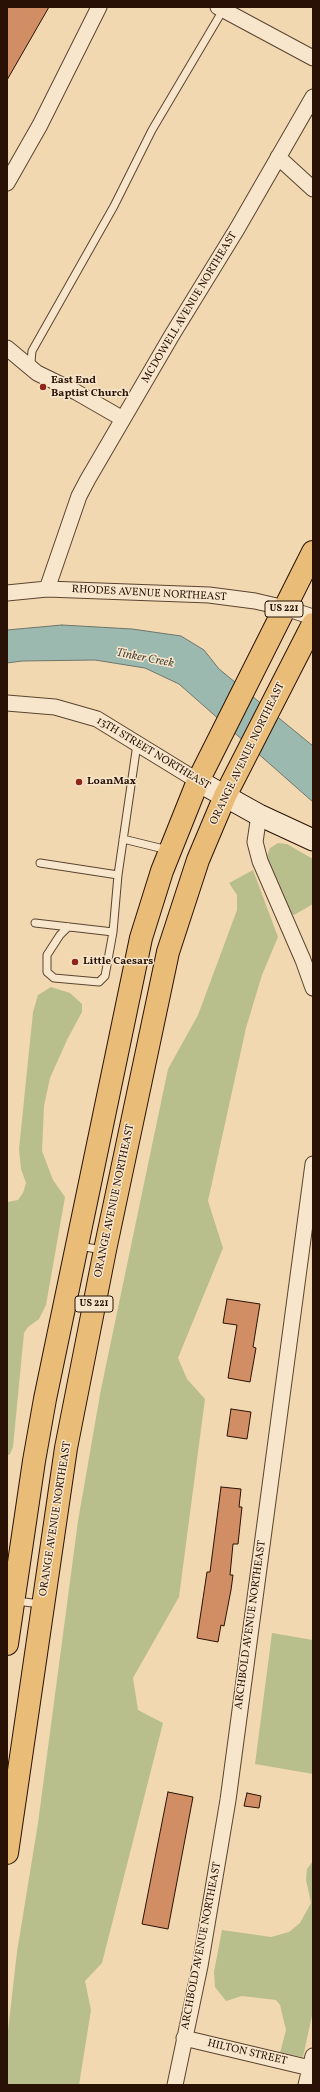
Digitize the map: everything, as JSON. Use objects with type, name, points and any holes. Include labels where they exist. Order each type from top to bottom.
[{"type":"highway","name":"US 221","points":[[7,1644],[34,1461],[76,1246],[141,938],[170,850],[198,781],[313,552]]},
{"type":"highway","name":"ORANGE AVENUE NORTHEAST","points":[[7,1853],[66,1448],[105,1250],[168,952],[198,860],[225,796],[313,624]]},
{"type":"street","points":[[7,183],[40,126],[99,7]]},
{"type":"street","points":[[221,8],[313,58]]},
{"type":"street","name":"MCDOWELL AVENUE NORTHEAST","points":[[47,589],[79,496],[123,419],[237,229],[313,97]]},
{"type":"street","points":[[278,157],[313,189]]},
{"type":"street","points":[[7,348],[37,373],[76,392],[123,419]]},
{"type":"street","name":"RHODES AVENUE NORTHEAST","points":[[7,593],[47,589],[209,595],[285,608],[313,617]]},
{"type":"street","name":"13TH STREET NORTHEAST","points":[[7,703],[55,707],[77,712],[97,719],[198,781],[259,815],[313,840]]},
{"type":"street","points":[[259,815],[255,842],[260,861],[303,960],[313,988]]},
{"type":"street","name":"ARCHBOLD AVENUE NORTHEAST","points":[[175,2085],[200,1966],[228,1800],[313,1164]]},
{"type":"street","name":"HILTON STREET","points":[[184,2038],[312,2062]]},
{"type":"street","points":[[306,2085],[312,2062]]},
{"type":"lane","points":[[37,373],[31,362],[32,351],[114,206],[152,130],[176,93],[221,8]]},
{"type":"lane","points":[[68,927],[60,935],[47,955],[47,972],[54,978],[99,982],[105,976],[113,932],[118,874],[138,743]]},
{"type":"lane","points":[[123,839],[170,850]]},
{"type":"lane","points":[[40,863],[118,874]]},
{"type":"lane","points":[[35,924],[113,932]]},
{"type":"lane","points":[[76,1246],[105,1250]]},
{"type":"lane","points":[[13,1601],[43,1604]]},
{"type":"green space","points":[[278,843],[287,844],[313,859],[313,904],[294,915],[287,911],[270,870],[267,856],[270,848]]},
{"type":"green space","points":[[253,870],[278,937],[262,975],[246,1028],[208,1201],[223,1248],[178,1358],[187,1379],[205,1399],[179,1597],[133,1678],[138,1710],[163,1723],[102,1963],[85,1981],[91,2010],[79,2085],[7,2085],[7,2039],[17,1952],[38,1823],[78,1521],[101,1389],[168,1069],[198,1015],[237,910],[237,895],[229,883]]},
{"type":"green space","points":[[51,987],[70,993],[82,1004],[82,1012],[67,1040],[50,1078],[44,1106],[42,1151],[53,1180],[65,1197],[46,1305],[39,1319],[28,1327],[24,1333],[13,1447],[10,1454],[7,1456],[7,1202],[18,1200],[23,1193],[26,1183],[21,1169],[19,1149],[33,1012],[38,995]]},
{"type":"green space","points":[[272,1633],[313,1640],[313,1774],[255,1764]]},
{"type":"green space","points":[[313,1861],[313,2011],[303,2057],[280,2053],[286,2030],[280,2005],[276,2000],[242,1996],[226,2001],[215,1987],[214,1972],[222,1930],[271,1937],[289,1932],[300,1923],[311,1903],[306,1880],[307,1869]]},
{"type":"water","name":"Tinker Creek","points":[[62,625],[132,629],[181,636],[204,650],[219,669],[313,746],[313,802],[179,684],[145,668],[95,660],[22,661],[7,663],[7,630]]},
{"type":"building","points":[[7,7],[49,7],[7,80]]},
{"type":"building","points":[[227,1299],[260,1304],[253,1347],[256,1348],[250,1382],[228,1378],[237,1325],[223,1323]]},
{"type":"building","points":[[231,1409],[251,1412],[247,1439],[227,1436]]},
{"type":"building","points":[[221,1487],[241,1489],[239,1507],[242,1507],[238,1544],[233,1544],[230,1575],[233,1575],[231,1590],[224,1626],[221,1625],[218,1642],[197,1638],[207,1572],[210,1572]]},
{"type":"building","points":[[168,1792],[193,1797],[168,1929],[142,1924]]},
{"type":"building","points":[[247,1793],[261,1796],[259,1808],[244,1806]]},
{"type":"place","name":"East End Baptist Church","points":[[43,387]]},
{"type":"place","name":"LoanMax","points":[[79,782]]},
{"type":"place","name":"Little Caesars","points":[[75,962]]}]
